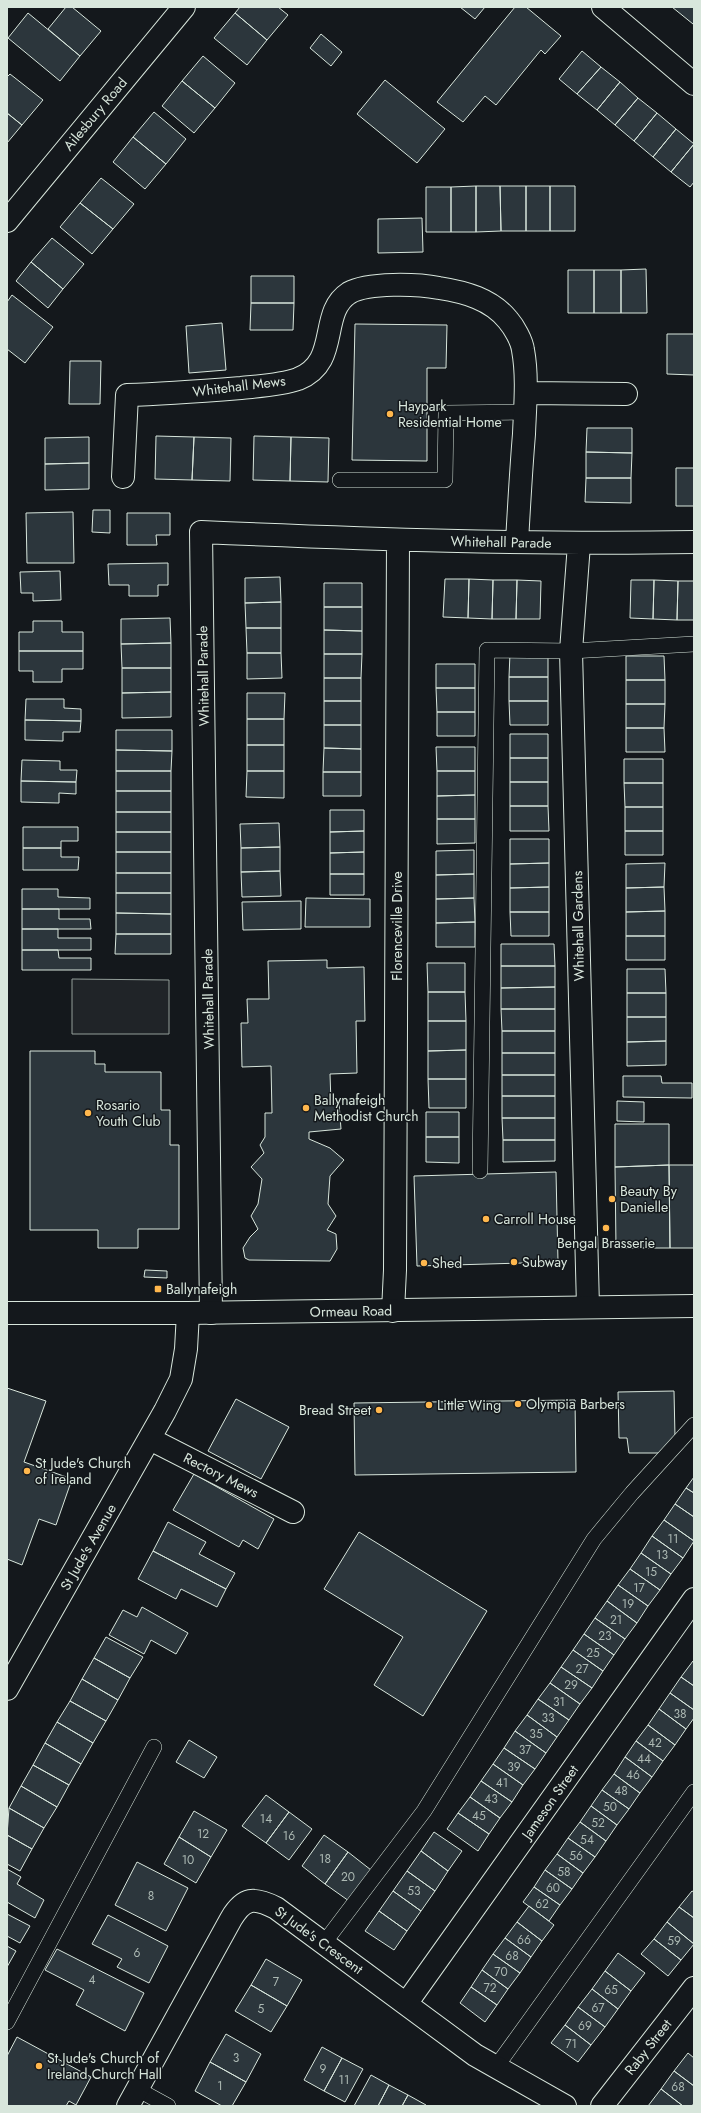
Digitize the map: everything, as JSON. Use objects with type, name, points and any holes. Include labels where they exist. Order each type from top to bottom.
[{"type":"street","name":"Ailesbury Road","points":[[7,221],[184,7]]},
{"type":"street","points":[[603,7],[694,84]]},
{"type":"street","name":"Whitehall Mews","points":[[123,477],[127,395],[188,393],[272,384],[298,378],[316,368],[327,347],[331,321],[337,304],[350,293],[366,288],[399,285],[431,286],[464,292],[488,302],[508,320],[523,348],[526,403],[517,542]]},
{"type":"street","points":[[526,403],[626,394]]},
{"type":"street","name":"Whitehall Parade","points":[[212,1313],[201,532],[398,540],[579,544],[694,542]]},
{"type":"street","name":"Florenceville Drive","points":[[393,1311],[395,1270],[398,540]]},
{"type":"street","name":"Whitehall Gardens","points":[[579,544],[572,651],[588,1308]]},
{"type":"street","name":"Ormeau Road","points":[[7,1313],[212,1313],[694,1306]]},
{"type":"street","name":"St Jude's Avenue","points":[[7,1689],[150,1439],[181,1379],[186,1349],[188,1313]]},
{"type":"street","name":"Rectory Mews","points":[[150,1439],[293,1512]]},
{"type":"street","name":"Jameson Street","points":[[406,2004],[694,1599]]},
{"type":"street","name":"St Jude's Crescent","points":[[133,2098],[238,1907],[249,1900],[261,1901],[276,1908],[475,2055],[565,2106]]},
{"type":"street","name":"Raby Street","points":[[602,2106],[694,1988]]},
{"type":"lane","points":[[340,480],[445,480],[446,413],[526,403]]},
{"type":"lane","points":[[480,1171],[487,650],[572,651],[694,644]]},
{"type":"lane","points":[[324,1943],[424,1811],[594,1539],[632,1493],[694,1425]]},
{"type":"lane","points":[[7,2022],[154,1747]]},
{"type":"lane","points":[[496,2067],[694,1792]]},
{"type":"lane","points":[[133,2098],[168,2106]]},
{"type":"shaded area","points":[[72,979],[169,980],[169,1034],[72,1034]]},
{"type":"building","points":[[66,7],[72,7],[101,31],[80,56],[48,29]]},
{"type":"building","points":[[240,7],[278,7],[288,15],[267,40],[235,13]]},
{"type":"building","points":[[460,7],[485,7],[475,19]]},
{"type":"building","points":[[515,7],[526,7],[561,36],[545,54],[541,50],[496,105],[485,96],[463,122],[437,102]]},
{"type":"building","points":[[672,7],[694,7],[694,23],[693,24]]},
{"type":"building","points":[[28,13],[80,56],[60,81],[8,38]]},
{"type":"building","points":[[235,13],[267,40],[247,65],[214,38]]},
{"type":"building","points":[[321,34],[342,52],[331,66],[310,48]]},
{"type":"building","points":[[582,51],[601,67],[577,94],[559,79]]},
{"type":"building","points":[[203,56],[235,83],[215,108],[182,81]]},
{"type":"building","points":[[601,67],[620,82],[597,110],[577,94]]},
{"type":"building","points":[[10,74],[43,100],[22,125],[7,113],[7,77]]},
{"type":"building","points":[[385,80],[445,129],[417,163],[357,114]]},
{"type":"building","points":[[182,81],[215,108],[194,133],[162,106]]},
{"type":"building","points":[[620,82],[638,98],[615,125],[597,110]]},
{"type":"building","points":[[638,98],[657,113],[634,141],[615,125]]},
{"type":"building","points":[[154,112],[186,139],[166,164],[133,137]]},
{"type":"building","points":[[7,113],[22,125],[7,143]]},
{"type":"building","points":[[657,113],[676,129],[653,157],[634,141]]},
{"type":"building","points":[[676,129],[694,144],[671,172],[653,157]]},
{"type":"building","points":[[133,137],[166,164],[145,189],[113,162]]},
{"type":"building","points":[[694,144],[694,182],[690,187],[671,172]]},
{"type":"building","points":[[101,178],[134,204],[113,229],[80,203]]},
{"type":"building","points":[[476,186],[476,232],[451,232],[451,187]]},
{"type":"building","points":[[476,186],[500,186],[501,231],[476,232]]},
{"type":"building","points":[[500,186],[526,186],[526,231],[501,231]]},
{"type":"building","points":[[526,186],[550,186],[550,231],[526,231]]},
{"type":"building","points":[[550,186],[575,186],[575,231],[550,231]]},
{"type":"building","points":[[426,187],[451,187],[451,232],[426,232]]},
{"type":"building","points":[[80,203],[113,229],[92,254],[60,227]]},
{"type":"building","points":[[422,218],[423,252],[378,253],[378,219]]},
{"type":"building","points":[[52,238],[84,264],[63,289],[31,262]]},
{"type":"building","points":[[31,262],[63,289],[48,308],[16,281]]},
{"type":"building","points":[[646,269],[647,313],[621,313],[621,270]]},
{"type":"building","points":[[568,270],[594,270],[594,313],[568,313]]},
{"type":"building","points":[[594,270],[621,270],[621,313],[594,313]]},
{"type":"building","points":[[251,276],[294,276],[294,303],[251,303]]},
{"type":"building","points":[[12,295],[53,327],[25,363],[7,349],[7,302]]},
{"type":"building","points":[[251,303],[294,303],[293,330],[250,330]]},
{"type":"building","points":[[222,323],[226,370],[189,373],[186,326]]},
{"type":"building","name":"Haypark Residential Home","points":[[355,324],[447,325],[446,368],[427,368],[427,461],[352,460]]},
{"type":"building","points":[[667,334],[694,334],[694,375],[667,374]]},
{"type":"building","points":[[70,361],[101,361],[100,404],[69,404]]},
{"type":"building","points":[[587,428],[632,428],[632,453],[586,452]]},
{"type":"building","points":[[156,436],[194,437],[192,480],[155,479]]},
{"type":"building","points":[[254,436],[291,437],[290,481],[253,480]]},
{"type":"building","points":[[89,437],[89,463],[45,464],[45,438]]},
{"type":"building","points":[[194,437],[231,438],[230,481],[192,480]]},
{"type":"building","points":[[291,437],[329,438],[328,482],[290,481]]},
{"type":"building","points":[[586,452],[632,453],[631,478],[586,478]]},
{"type":"building","points":[[89,463],[89,489],[45,490],[45,464]]},
{"type":"building","points":[[676,468],[694,468],[694,506],[676,506]]},
{"type":"building","points":[[586,478],[631,478],[631,503],[585,502]]},
{"type":"building","points":[[93,510],[110,510],[110,533],[92,532]]},
{"type":"building","points":[[73,512],[74,563],[27,563],[26,513]]},
{"type":"building","points":[[127,513],[170,513],[170,535],[156,535],[157,545],[127,545]]},
{"type":"building","points":[[168,563],[168,585],[158,585],[158,596],[129,596],[129,585],[109,585],[108,564]]},
{"type":"building","points":[[60,571],[61,600],[33,601],[33,593],[21,593],[20,572]]},
{"type":"building","points":[[280,577],[281,602],[245,603],[245,578]]},
{"type":"building","points":[[445,579],[469,579],[468,618],[443,617]]},
{"type":"building","points":[[469,579],[493,580],[492,619],[468,618]]},
{"type":"building","points":[[493,580],[517,580],[516,619],[492,619]]},
{"type":"building","points":[[517,580],[541,581],[540,619],[516,619]]},
{"type":"building","points":[[631,580],[654,580],[653,619],[630,618]]},
{"type":"building","points":[[654,580],[678,581],[677,620],[653,619]]},
{"type":"building","points":[[678,581],[694,581],[694,620],[677,620]]},
{"type":"building","points":[[324,583],[362,583],[362,607],[324,607]]},
{"type":"building","points":[[281,602],[281,628],[246,628],[245,603]]},
{"type":"building","points":[[324,607],[362,607],[362,631],[324,630]]},
{"type":"building","points":[[170,618],[171,643],[121,644],[121,619]]},
{"type":"building","points":[[33,621],[62,621],[62,632],[83,632],[83,651],[19,651],[19,632],[33,632]]},
{"type":"building","points":[[246,628],[281,628],[281,653],[247,653]]},
{"type":"building","points":[[324,630],[362,631],[362,654],[324,654]]},
{"type":"building","points":[[171,643],[171,668],[122,668],[121,644]]},
{"type":"building","points":[[19,651],[83,651],[83,669],[62,669],[62,682],[33,682],[33,671],[19,671]]},
{"type":"building","points":[[247,653],[281,653],[282,678],[247,679]]},
{"type":"building","points":[[510,653],[548,653],[548,677],[509,677]]},
{"type":"building","points":[[324,654],[362,654],[361,678],[324,678]]},
{"type":"building","points":[[626,656],[664,656],[665,680],[626,680]]},
{"type":"building","points":[[436,664],[475,664],[475,688],[436,688]]},
{"type":"building","points":[[122,668],[171,668],[171,692],[122,693]]},
{"type":"building","points":[[509,677],[548,677],[548,701],[509,701]]},
{"type":"building","points":[[324,678],[361,678],[361,701],[324,701]]},
{"type":"building","points":[[626,680],[665,680],[665,704],[626,704]]},
{"type":"building","points":[[436,688],[475,688],[475,712],[437,712]]},
{"type":"building","points":[[171,692],[171,717],[122,718],[122,693]]},
{"type":"building","points":[[247,693],[285,693],[284,719],[247,719]]},
{"type":"building","points":[[26,699],[64,699],[64,708],[81,709],[81,721],[25,720]]},
{"type":"building","points":[[324,701],[361,701],[361,725],[324,725]]},
{"type":"building","points":[[509,701],[548,701],[548,725],[510,725]]},
{"type":"building","points":[[626,704],[665,704],[664,728],[626,728]]},
{"type":"building","points":[[437,712],[475,712],[475,736],[437,736]]},
{"type":"building","points":[[247,719],[284,719],[284,745],[247,745]]},
{"type":"building","points":[[25,720],[81,721],[80,732],[63,732],[63,741],[25,740]]},
{"type":"building","points":[[324,725],[361,725],[361,749],[324,748]]},
{"type":"building","points":[[626,728],[664,728],[665,752],[626,752]]},
{"type":"building","points":[[116,730],[172,730],[172,751],[116,750]]},
{"type":"building","points":[[510,734],[548,734],[548,758],[510,758]]},
{"type":"building","points":[[247,745],[284,745],[284,771],[247,771]]},
{"type":"building","points":[[436,747],[475,747],[475,771],[437,771]]},
{"type":"building","points":[[324,748],[361,749],[361,772],[323,772]]},
{"type":"building","points":[[116,750],[172,751],[171,771],[116,771]]},
{"type":"building","points":[[510,758],[548,758],[548,782],[510,782]]},
{"type":"building","points":[[624,759],[663,759],[663,783],[624,783]]},
{"type":"building","points":[[22,760],[60,761],[60,770],[77,770],[76,782],[21,781]]},
{"type":"building","points":[[116,771],[171,771],[171,791],[116,791]]},
{"type":"building","points":[[247,771],[284,771],[284,798],[246,797]]},
{"type":"building","points":[[437,771],[475,771],[475,795],[437,796]]},
{"type":"building","points":[[323,772],[361,772],[361,796],[323,796]]},
{"type":"building","points":[[21,781],[76,782],[76,794],[59,793],[59,803],[21,802]]},
{"type":"building","points":[[510,782],[548,782],[548,806],[510,806]]},
{"type":"building","points":[[624,783],[663,783],[663,807],[625,807]]},
{"type":"building","points":[[116,791],[171,791],[171,812],[116,812]]},
{"type":"building","points":[[475,795],[475,819],[437,819],[437,796]]},
{"type":"building","points":[[510,806],[548,806],[549,831],[510,831]]},
{"type":"building","points":[[625,807],[663,807],[663,831],[625,831]]},
{"type":"building","points":[[330,810],[364,810],[364,831],[330,832]]},
{"type":"building","points":[[116,812],[171,812],[171,832],[116,832]]},
{"type":"building","points":[[437,819],[475,819],[475,843],[437,844]]},
{"type":"building","points":[[279,823],[280,847],[241,848],[240,824]]},
{"type":"building","points":[[23,827],[78,827],[78,841],[61,841],[61,848],[23,848]]},
{"type":"building","points":[[364,831],[364,852],[330,853],[330,832]]},
{"type":"building","points":[[625,831],[663,831],[663,855],[625,855]]},
{"type":"building","points":[[116,832],[171,832],[171,852],[116,852]]},
{"type":"building","points":[[510,839],[549,839],[549,863],[510,864]]},
{"type":"building","points":[[280,847],[280,871],[241,872],[241,848]]},
{"type":"building","points":[[23,848],[61,848],[61,857],[79,857],[78,870],[23,870]]},
{"type":"building","points":[[474,850],[474,874],[436,875],[436,851]]},
{"type":"building","points":[[116,852],[171,852],[171,873],[116,873]]},
{"type":"building","points":[[364,852],[364,874],[330,874],[330,853]]},
{"type":"building","points":[[549,863],[549,887],[510,888],[510,864]]},
{"type":"building","points":[[665,863],[664,887],[626,888],[626,864]]},
{"type":"building","points":[[280,871],[281,896],[242,897],[241,872]]},
{"type":"building","points":[[116,873],[171,873],[171,893],[116,893]]},
{"type":"building","points":[[330,874],[364,874],[364,895],[330,895]]},
{"type":"building","points":[[474,874],[474,898],[436,899],[436,875]]},
{"type":"building","points":[[549,887],[549,912],[510,912],[510,888]]},
{"type":"building","points":[[664,887],[665,911],[626,912],[626,888]]},
{"type":"building","points":[[22,889],[58,889],[58,897],[90,898],[90,909],[22,909]]},
{"type":"building","points":[[116,893],[171,893],[171,914],[116,913]]},
{"type":"building","points":[[306,898],[370,899],[370,927],[305,927]]},
{"type":"building","points":[[474,898],[475,922],[436,923],[436,899]]},
{"type":"building","points":[[301,901],[301,929],[243,930],[242,902]]},
{"type":"building","points":[[22,909],[59,909],[59,919],[90,919],[91,929],[22,929]]},
{"type":"building","points":[[665,911],[665,936],[626,936],[626,912]]},
{"type":"building","points":[[510,912],[549,912],[549,936],[511,936]]},
{"type":"building","points":[[116,913],[171,914],[171,934],[116,934]]},
{"type":"building","points":[[475,922],[475,947],[436,947],[436,923]]},
{"type":"building","points":[[22,929],[58,929],[58,938],[91,938],[91,950],[22,950]]},
{"type":"building","points":[[116,934],[171,934],[171,954],[115,954]]},
{"type":"building","points":[[626,936],[665,936],[665,960],[626,960]]},
{"type":"building","points":[[501,944],[554,944],[555,966],[501,966]]},
{"type":"building","points":[[22,950],[58,950],[59,958],[91,958],[91,970],[22,970]]},
{"type":"building","name":"Ballynafeigh Methodist Church","points":[[327,960],[327,968],[364,967],[365,1021],[356,1021],[357,1073],[330,1074],[331,1103],[339,1103],[341,1129],[309,1132],[309,1139],[330,1148],[344,1160],[330,1176],[328,1204],[336,1216],[327,1230],[336,1234],[337,1249],[330,1261],[249,1260],[245,1258],[243,1248],[250,1237],[258,1229],[251,1216],[258,1204],[262,1179],[251,1167],[264,1153],[260,1145],[265,1137],[265,1113],[272,1113],[271,1066],[242,1067],[241,1023],[248,1023],[247,999],[269,999],[268,961]]},
{"type":"building","points":[[427,963],[465,963],[465,992],[428,992]]},
{"type":"building","points":[[501,966],[555,966],[555,987],[501,988]]},
{"type":"building","points":[[627,969],[665,969],[666,993],[627,993]]},
{"type":"building","points":[[555,987],[555,1009],[501,1009],[501,988]]},
{"type":"building","points":[[428,992],[465,992],[466,1021],[428,1021]]},
{"type":"building","points":[[627,993],[666,993],[666,1017],[627,1017]]},
{"type":"building","points":[[501,1009],[555,1009],[555,1031],[502,1031]]},
{"type":"building","points":[[627,1017],[666,1017],[666,1041],[627,1042]]},
{"type":"building","points":[[428,1021],[466,1021],[466,1050],[428,1051]]},
{"type":"building","points":[[502,1031],[555,1031],[555,1053],[502,1053]]},
{"type":"building","points":[[666,1041],[666,1065],[627,1066],[627,1042]]},
{"type":"building","points":[[466,1050],[466,1079],[428,1079],[428,1051]]},
{"type":"building","points":[[30,1051],[95,1051],[95,1064],[105,1064],[105,1072],[161,1072],[161,1110],[170,1110],[170,1145],[179,1145],[179,1229],[138,1229],[138,1248],[98,1248],[98,1230],[30,1230]]},
{"type":"building","points":[[502,1053],[555,1053],[555,1075],[502,1075]]},
{"type":"building","points":[[502,1075],[555,1075],[555,1096],[502,1096]]},
{"type":"building","points":[[623,1076],[661,1076],[662,1083],[692,1083],[692,1098],[623,1097]]},
{"type":"building","points":[[428,1079],[466,1079],[466,1108],[429,1108]]},
{"type":"building","points":[[502,1096],[555,1096],[555,1118],[502,1118]]},
{"type":"building","points":[[617,1101],[644,1102],[644,1122],[617,1121]]},
{"type":"building","points":[[426,1112],[459,1112],[459,1137],[426,1137]]},
{"type":"building","points":[[502,1118],[555,1118],[555,1140],[503,1140]]},
{"type":"building","points":[[615,1124],[669,1124],[669,1165],[615,1167]]},
{"type":"building","points":[[426,1137],[459,1137],[459,1163],[426,1162]]},
{"type":"building","points":[[503,1140],[555,1140],[555,1161],[503,1162]]},
{"type":"building","points":[[669,1165],[694,1165],[694,1248],[670,1248]]},
{"type":"building","points":[[669,1165],[670,1248],[616,1248],[615,1167]]},
{"type":"building","name":"Carroll House","points":[[556,1172],[558,1262],[417,1266],[414,1176]]},
{"type":"building","points":[[145,1270],[167,1271],[167,1278],[144,1277]]},
{"type":"building","name":"St Jude's Church of Ireland","points":[[7,1388],[46,1401],[24,1462],[72,1479],[56,1525],[39,1519],[22,1565],[7,1559]]},
{"type":"building","points":[[674,1391],[675,1437],[658,1453],[629,1453],[627,1438],[619,1438],[618,1392]]},
{"type":"building","points":[[236,1399],[289,1427],[261,1479],[208,1451]]},
{"type":"building","points":[[575,1400],[576,1472],[355,1475],[354,1403]]},
{"type":"building","points":[[194,1474],[274,1519],[258,1549],[243,1540],[239,1547],[173,1510]]},
{"type":"building","points":[[694,1477],[694,1493],[686,1488]]},
{"type":"building","points":[[686,1488],[694,1493],[694,1517],[675,1504]]},
{"type":"building","points":[[675,1504],[694,1517],[694,1541],[664,1520]]},
{"type":"building","points":[[664,1520],[694,1541],[683,1558],[652,1536]]},
{"type":"building","points":[[168,1522],[206,1542],[199,1554],[235,1573],[226,1589],[153,1551]]},
{"type":"building","points":[[359,1532],[487,1611],[423,1716],[374,1685],[403,1637],[324,1589]]},
{"type":"building","points":[[652,1536],[683,1558],[671,1574],[641,1553]]},
{"type":"building","points":[[153,1551],[226,1589],[217,1607],[181,1589],[176,1599],[138,1579]]},
{"type":"building","points":[[641,1553],[671,1574],[660,1590],[630,1569]]},
{"type":"building","points":[[630,1569],[660,1590],[648,1606],[618,1585]]},
{"type":"building","points":[[618,1585],[648,1606],[637,1623],[607,1601]]},
{"type":"building","points":[[607,1601],[637,1623],[625,1639],[595,1618]]},
{"type":"building","points":[[142,1607],[188,1633],[176,1654],[151,1640],[144,1654],[109,1635],[123,1610],[137,1617]]},
{"type":"building","points":[[595,1618],[625,1639],[614,1655],[584,1634]]},
{"type":"building","points":[[584,1634],[614,1655],[603,1671],[573,1650]]},
{"type":"building","points":[[106,1637],[143,1657],[130,1678],[94,1658]]},
{"type":"building","points":[[573,1650],[603,1671],[592,1688],[561,1667]]},
{"type":"building","points":[[94,1658],[130,1678],[118,1700],[82,1679]]},
{"type":"building","points":[[694,1661],[694,1686],[681,1677]]},
{"type":"building","points":[[561,1667],[592,1688],[580,1704],[550,1683]]},
{"type":"building","points":[[681,1677],[694,1686],[694,1710],[670,1693]]},
{"type":"building","points":[[82,1679],[118,1700],[106,1721],[70,1701]]},
{"type":"building","points":[[550,1683],[580,1704],[569,1720],[538,1699]]},
{"type":"building","points":[[670,1693],[694,1710],[694,1718],[686,1729],[659,1709]]},
{"type":"building","points":[[538,1699],[569,1720],[557,1737],[527,1715]]},
{"type":"building","points":[[70,1701],[106,1721],[93,1743],[57,1722]]},
{"type":"building","points":[[659,1709],[686,1729],[675,1745],[648,1725]]},
{"type":"building","points":[[527,1715],[557,1737],[546,1753],[515,1731]]},
{"type":"building","points":[[57,1722],[93,1743],[81,1764],[45,1743]]},
{"type":"building","points":[[648,1725],[675,1745],[663,1761],[636,1741]]},
{"type":"building","points":[[515,1731],[546,1753],[535,1769],[504,1748]]},
{"type":"building","points":[[189,1740],[217,1757],[204,1778],[176,1762]]},
{"type":"building","points":[[636,1741],[663,1761],[652,1777],[625,1757]]},
{"type":"building","points":[[45,1743],[81,1764],[69,1785],[33,1765]]},
{"type":"building","points":[[504,1748],[535,1769],[523,1785],[493,1764]]},
{"type":"building","points":[[625,1757],[652,1777],[640,1793],[614,1774]]},
{"type":"building","points":[[493,1764],[523,1785],[512,1802],[481,1781]]},
{"type":"building","points":[[33,1765],[69,1785],[57,1807],[21,1786]]},
{"type":"building","points":[[614,1774],[640,1793],[629,1809],[602,1790]]},
{"type":"building","points":[[481,1781],[512,1802],[500,1818],[470,1797]]},
{"type":"building","points":[[21,1786],[57,1807],[44,1828],[9,1808]]},
{"type":"building","points":[[602,1790],[629,1809],[617,1825],[591,1806]]},
{"type":"building","points":[[266,1795],[289,1812],[266,1843],[242,1826]]},
{"type":"building","points":[[470,1797],[500,1818],[489,1834],[458,1813]]},
{"type":"building","points":[[591,1806],[617,1825],[606,1841],[580,1822]]},
{"type":"building","points":[[9,1808],[44,1828],[32,1849],[7,1835]]},
{"type":"building","points":[[194,1811],[227,1830],[211,1857],[179,1837]]},
{"type":"building","points":[[289,1812],[312,1829],[289,1860],[266,1843]]},
{"type":"building","points":[[458,1813],[489,1834],[478,1851],[447,1829]]},
{"type":"building","points":[[580,1822],[606,1841],[595,1857],[568,1838]]},
{"type":"building","points":[[434,1832],[462,1851],[448,1871],[421,1851]]},
{"type":"building","points":[[7,1835],[32,1849],[20,1871],[7,1864]]},
{"type":"building","points":[[324,1835],[348,1852],[325,1884],[302,1866]]},
{"type":"building","points":[[179,1837],[211,1857],[196,1883],[164,1864]]},
{"type":"building","points":[[568,1838],[595,1857],[583,1873],[557,1854]]},
{"type":"building","points":[[421,1851],[448,1871],[435,1891],[407,1871]]},
{"type":"building","points":[[348,1852],[371,1870],[349,1901],[325,1884]]},
{"type":"building","points":[[557,1854],[583,1873],[572,1889],[545,1870]]},
{"type":"building","points":[[137,1862],[188,1888],[166,1931],[115,1905]]},
{"type":"building","points":[[7,1869],[21,1877],[17,1884],[44,1900],[35,1918],[7,1902]]},
{"type":"building","points":[[545,1870],[572,1889],[560,1905],[534,1887]]},
{"type":"building","points":[[407,1871],[435,1891],[421,1911],[393,1891]]},
{"type":"building","points":[[534,1887],[560,1905],[549,1921],[523,1902]]},
{"type":"building","points":[[393,1891],[421,1911],[407,1931],[379,1911]]},
{"type":"building","points":[[692,1891],[694,1892],[694,1918],[679,1907]]},
{"type":"building","points":[[529,1906],[554,1925],[542,1941],[517,1922]]},
{"type":"building","points":[[679,1907],[694,1918],[694,1944],[667,1922]]},
{"type":"building","points":[[379,1911],[407,1931],[394,1950],[365,1931]]},
{"type":"building","points":[[7,1914],[30,1926],[20,1943],[7,1936]]},
{"type":"building","points":[[108,1915],[168,1946],[149,1983],[117,1967],[122,1959],[92,1944]]},
{"type":"building","points":[[517,1922],[542,1941],[531,1957],[505,1938]]},
{"type":"building","points":[[667,1922],[694,1944],[681,1960],[654,1939]]},
{"type":"building","points":[[505,1938],[531,1957],[520,1973],[493,1954]]},
{"type":"building","points":[[654,1939],[681,1960],[668,1976],[641,1954]]},
{"type":"building","points":[[7,1946],[16,1951],[7,1967]]},
{"type":"building","points":[[57,1949],[144,1993],[125,2031],[76,2005],[84,1990],[45,1970]]},
{"type":"building","points":[[618,1953],[645,1973],[631,1991],[605,1971]]},
{"type":"building","points":[[493,1954],[520,1973],[508,1989],[482,1970]]},
{"type":"building","points":[[266,1959],[302,1980],[287,2006],[251,1985]]},
{"type":"building","points":[[482,1970],[508,1989],[497,2005],[471,1987]]},
{"type":"building","points":[[605,1971],[631,1991],[618,2009],[592,1989]]},
{"type":"building","points":[[251,1985],[287,2006],[271,2032],[235,2011]]},
{"type":"building","points":[[471,1987],[497,2005],[485,2022],[460,2003]]},
{"type":"building","points":[[592,1989],[618,2009],[605,2027],[578,2007]]},
{"type":"building","points":[[578,2007],[605,2027],[591,2045],[565,2025]]},
{"type":"building","points":[[565,2025],[591,2045],[578,2062],[551,2043]]},
{"type":"building","points":[[226,2034],[261,2054],[246,2082],[210,2062]]},
{"type":"building","name":"St Jude's Church of Ireland Church Hall","points":[[17,2037],[91,2077],[76,2105],[69,2101],[66,2106],[7,2106],[7,2056]]},
{"type":"building","points":[[322,2047],[342,2058],[324,2091],[304,2080]]},
{"type":"building","points":[[688,2053],[694,2058],[694,2086],[674,2071]]},
{"type":"building","points":[[342,2058],[363,2069],[345,2102],[324,2091]]},
{"type":"building","points":[[210,2062],[246,2082],[232,2106],[222,2106],[195,2091]]},
{"type":"building","points":[[674,2071],[694,2086],[694,2103],[692,2106],[683,2106],[661,2089]]},
{"type":"building","points":[[371,2075],[389,2085],[378,2106],[354,2106]]},
{"type":"building","points":[[389,2085],[408,2095],[402,2106],[378,2106]]},
{"type":"building","points":[[661,2089],[683,2106],[648,2106]]},
{"type":"building","points":[[408,2095],[426,2105],[402,2106]]},
{"type":"place","name":"Haypark Residential Home","points":[[390,414]]},
{"type":"place","name":"Ballynafeigh Methodist Church","points":[[306,1108]]},
{"type":"place","name":"Rosario Youth Club","points":[[88,1113]]},
{"type":"place","name":"Beauty By Danielle","points":[[612,1199]]},
{"type":"place","name":"Carroll House","points":[[486,1219]]},
{"type":"place","name":"Bengal Brasserie","points":[[606,1228]]},
{"type":"place","name":"Subway","points":[[514,1262]]},
{"type":"place","name":"Shed","points":[[424,1263]]},
{"type":"place","name":"Ballynafeigh","points":[[158,1289]]},
{"type":"place","name":"Olympia Barbers","points":[[518,1404]]},
{"type":"place","name":"Little Wing","points":[[429,1405]]},
{"type":"place","name":"Bread Street","points":[[379,1410]]},
{"type":"place","name":"St Jude's Church of Ireland","points":[[27,1471]]},
{"type":"place","name":"St Jude's Church of Ireland Church Hall","points":[[39,2066]]}]
